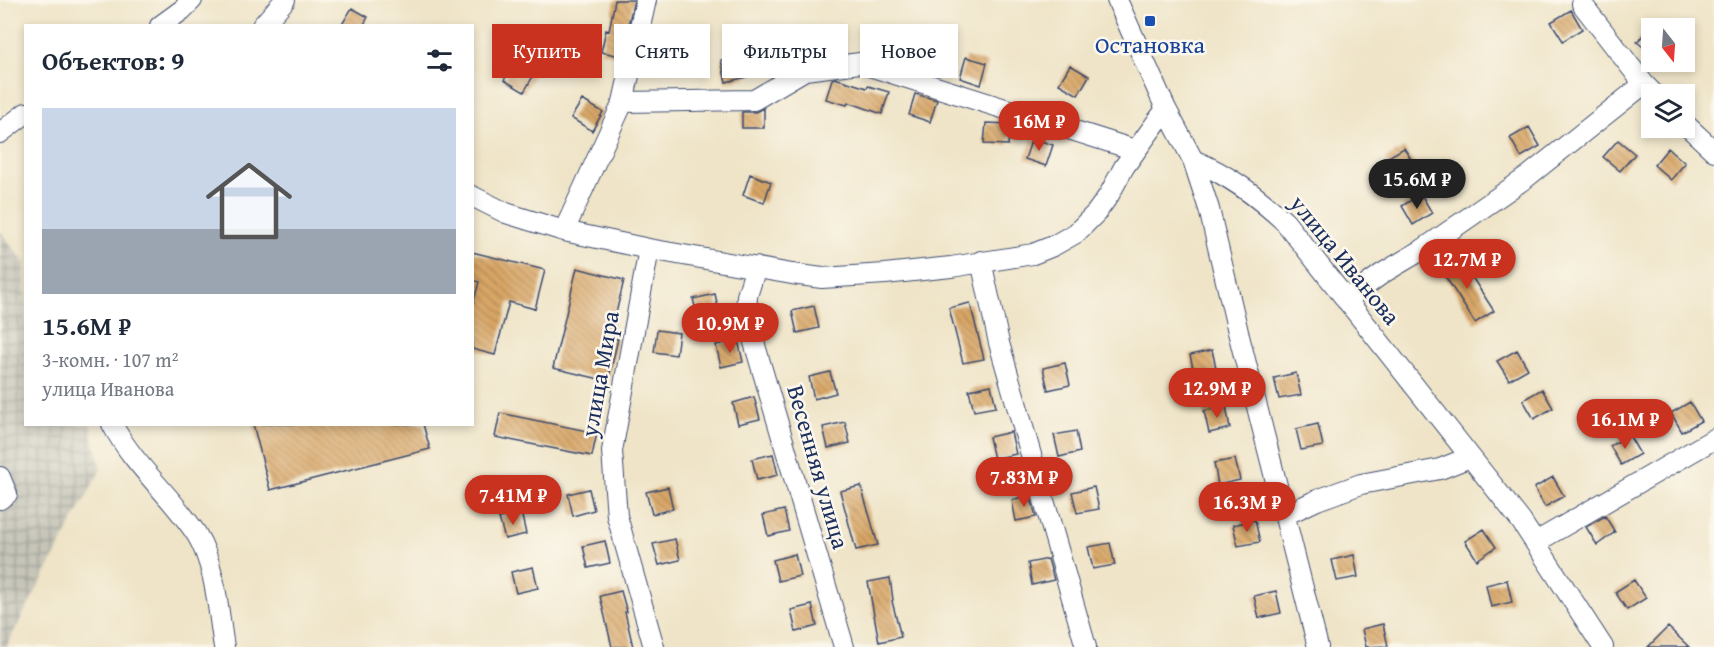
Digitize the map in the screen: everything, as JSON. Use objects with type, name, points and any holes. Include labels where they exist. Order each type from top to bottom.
[{"type":"street","points":[[163,24],[192,0]]},
{"type":"street","points":[[264,24],[285,0]]},
{"type":"street","points":[[564,231],[623,102],[646,0]]},
{"type":"street","points":[[1117,0],[1166,109],[1193,160],[1209,209],[1318,647]]},
{"type":"street","points":[[1582,4],[1645,84]]},
{"type":"street","points":[[623,102],[753,100],[805,70],[860,63],[1135,150]]},
{"type":"street","points":[[1346,300],[1527,177],[1641,95]]},
{"type":"street","points":[[474,197],[506,213],[564,231],[649,249],[822,278],[885,274],[1033,254],[1076,233],[1102,204],[1135,150],[1166,109]]},
{"type":"street","points":[[0,133],[24,114]]},
{"type":"street","points":[[1695,133],[1714,151]]},
{"type":"street","name":"улица Иванова","points":[[1193,160],[1216,169],[1237,182],[1270,207],[1285,222],[1536,542],[1603,647]]},
{"type":"street","name":"улица Мира","points":[[649,249],[612,451],[617,516],[654,647]]},
{"type":"street","points":[[981,261],[999,343],[1086,647]]},
{"type":"street","name":"Весенняя улица","points":[[756,267],[747,296],[746,315],[844,647]]},
{"type":"street","points":[[113,426],[136,460],[196,535],[205,550],[224,647]]},
{"type":"street","points":[[1536,542],[1714,439]]},
{"type":"street","points":[[1285,515],[1317,500],[1361,484],[1440,469],[1470,457]]},
{"type":"street","points":[[0,477],[7,494],[0,499]]},
{"type":"shaded area","points":[[0,231],[24,262],[24,426],[90,426],[101,469],[6,647],[0,647]]},
{"type":"building","points":[[615,0],[634,0],[628,24],[614,24],[614,55],[602,52],[606,30],[609,31]]},
{"type":"building","points":[[352,8],[368,17],[364,24],[342,24]]},
{"type":"building","points":[[1571,10],[1582,29],[1563,41],[1551,22]]},
{"type":"building","points":[[966,57],[987,63],[981,85],[960,78]]},
{"type":"building","points":[[1070,65],[1089,76],[1078,95],[1059,84]]},
{"type":"building","points":[[505,78],[532,78],[524,92],[504,80]]},
{"type":"building","points":[[725,78],[743,78],[726,82]]},
{"type":"building","points":[[832,79],[889,92],[882,114],[848,102],[847,105],[826,99]]},
{"type":"building","points":[[915,94],[937,100],[930,122],[909,115]]},
{"type":"building","points":[[582,100],[603,112],[592,131],[571,118]]},
{"type":"building","points":[[764,108],[764,128],[742,128],[742,112],[755,112]]},
{"type":"building","points":[[986,123],[1010,124],[1008,145],[984,144]]},
{"type":"building","points":[[1529,127],[1540,146],[1521,157],[1510,138]]},
{"type":"building","points":[[1032,138],[1053,145],[1046,166],[1025,159]]},
{"type":"building","points":[[1618,140],[1635,154],[1620,171],[1603,157]]},
{"type":"building","points":[[1404,148],[1416,167],[1396,178],[1385,159]]},
{"type":"building","points":[[1668,148],[1685,163],[1671,180],[1654,165]]},
{"type":"building","points":[[750,174],[771,182],[764,203],[743,195]]},
{"type":"building","points":[[1421,194],[1432,213],[1413,225],[1402,206]]},
{"type":"building","points":[[474,252],[545,270],[535,309],[509,302],[495,355],[474,350],[474,301],[479,282],[474,281]]},
{"type":"building","points":[[1459,257],[1494,311],[1475,323],[1440,268]]},
{"type":"building","points":[[577,268],[624,280],[610,338],[618,339],[608,381],[553,368]]},
{"type":"building","points":[[715,294],[720,316],[699,321],[693,299]]},
{"type":"building","points":[[970,303],[984,359],[963,363],[949,308]]},
{"type":"building","points":[[814,306],[819,328],[797,333],[792,311]]},
{"type":"building","points":[[657,330],[679,333],[676,355],[654,352]]},
{"type":"building","points":[[738,340],[743,362],[721,367],[716,345]]},
{"type":"building","points":[[1212,350],[1217,372],[1195,377],[1190,355]]},
{"type":"building","points":[[1517,350],[1528,369],[1509,380],[1497,361]]},
{"type":"building","points":[[1065,363],[1070,385],[1048,390],[1043,368]]},
{"type":"building","points":[[830,372],[836,393],[814,399],[809,377]]},
{"type":"building","points":[[1296,373],[1301,395],[1279,399],[1274,378]]},
{"type":"building","points":[[991,385],[996,407],[974,411],[969,390]]},
{"type":"building","points":[[1542,389],[1553,408],[1534,419],[1523,400]]},
{"type":"building","points":[[754,397],[760,419],[738,424],[733,403]]},
{"type":"building","points":[[1690,402],[1701,421],[1682,432],[1671,413]]},
{"type":"building","points":[[1226,406],[1230,428],[1209,433],[1204,411]]},
{"type":"building","points":[[500,413],[597,433],[592,456],[495,437]]},
{"type":"building","points":[[845,422],[850,443],[828,448],[823,427]]},
{"type":"building","points":[[1318,424],[1323,446],[1301,450],[1296,429]]},
{"type":"building","points":[[254,426],[424,426],[430,449],[270,490]]},
{"type":"building","points":[[1076,431],[1080,452],[1059,457],[1054,435]]},
{"type":"building","points":[[1011,432],[1016,454],[994,459],[989,437]]},
{"type":"building","points":[[1629,435],[1640,454],[1621,465],[1610,446]]},
{"type":"building","points":[[773,454],[778,475],[757,480],[752,459]]},
{"type":"building","points":[[1235,459],[1240,480],[1218,485],[1214,463]]},
{"type":"building","points":[[1553,477],[1564,496],[1545,507],[1534,488]]},
{"type":"building","points":[[861,486],[878,545],[856,550],[840,491]]},
{"type":"building","points":[[668,487],[673,509],[652,514],[646,492]]},
{"type":"building","points":[[1094,487],[1099,509],[1077,513],[1072,492]]},
{"type":"building","points":[[589,489],[594,510],[573,516],[568,494]]},
{"type":"building","points":[[1030,495],[1036,517],[1016,521],[1012,500]]},
{"type":"building","points":[[784,510],[789,531],[768,536],[763,515]]},
{"type":"building","points":[[521,512],[526,534],[505,539],[499,518]]},
{"type":"building","points":[[1605,516],[1615,532],[1597,545],[1586,527]]},
{"type":"building","points":[[1255,520],[1260,542],[1238,546],[1233,525]]},
{"type":"building","points":[[1484,529],[1496,547],[1477,560],[1465,541]]},
{"type":"building","points":[[675,539],[680,560],[659,565],[653,544]]},
{"type":"building","points":[[605,541],[610,563],[588,568],[583,546]]},
{"type":"building","points":[[1110,543],[1115,565],[1093,569],[1088,547]]},
{"type":"building","points":[[795,554],[800,576],[778,581],[773,560]]},
{"type":"building","points":[[1354,555],[1358,577],[1337,581],[1332,560]]},
{"type":"building","points":[[1048,559],[1054,580],[1032,585],[1028,563]]},
{"type":"building","points":[[533,567],[538,588],[516,593],[511,572]]},
{"type":"building","points":[[890,578],[892,601],[901,637],[879,642],[868,582]]},
{"type":"building","points":[[1507,580],[1512,602],[1491,607],[1486,585]]},
{"type":"building","points":[[1634,580],[1646,598],[1627,610],[1615,592]]},
{"type":"building","points":[[621,591],[633,647],[612,647],[600,596]]},
{"type":"building","points":[[1276,591],[1281,613],[1259,618],[1254,596]]},
{"type":"building","points":[[812,605],[817,626],[796,632],[791,610]]},
{"type":"building","points":[[1383,624],[1388,646],[1366,647],[1362,629]]},
{"type":"building","points":[[1668,627],[1689,647],[1648,647]]},
{"type":"place","name":"Остановка","points":[[1150,21]]}]
